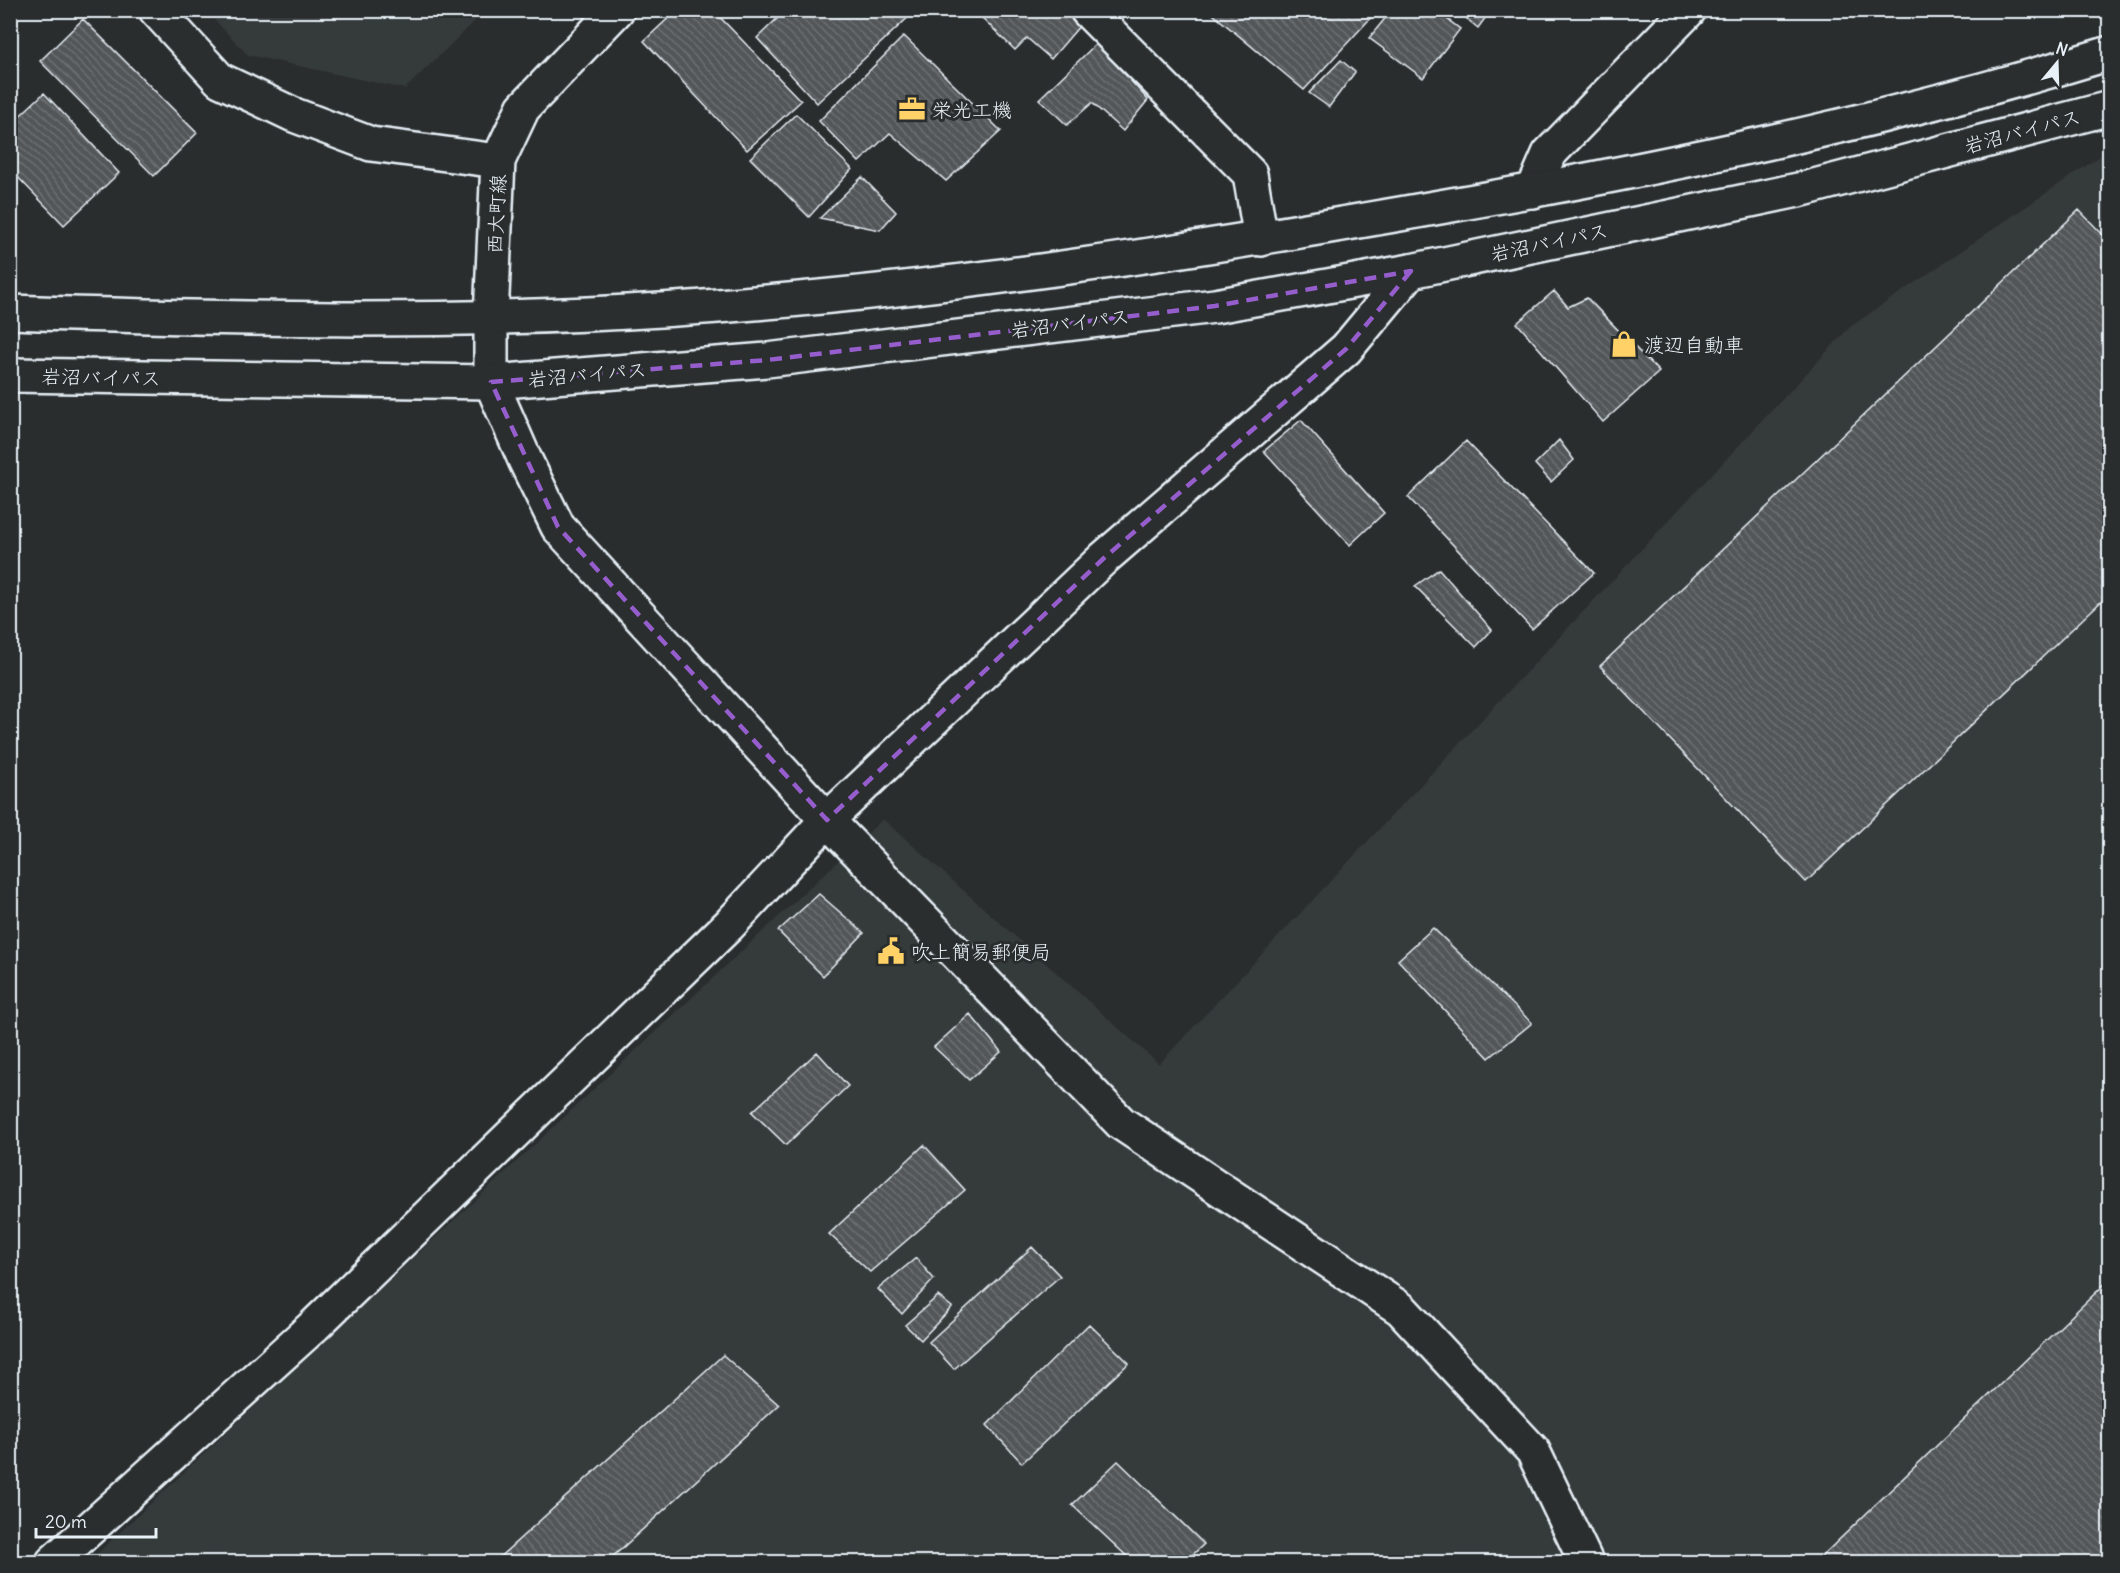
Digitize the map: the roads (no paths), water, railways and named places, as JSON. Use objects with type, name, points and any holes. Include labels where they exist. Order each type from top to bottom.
[{"type":"main road","points":[[156,10],[220,80],[294,115],[371,144],[498,161]]},
{"type":"main road","name":"西大町線","points":[[491,382],[491,318],[498,161],[523,108],[617,10]]},
{"type":"main road","points":[[1087,10],[1250,174],[1262,239]]},
{"type":"main road","points":[[1533,191],[1549,154],[1689,10]]},
{"type":"main road","points":[[10,312],[407,320],[491,318],[664,310],[985,278],[1262,239],[1533,191],[1744,148],[2016,82],[2109,53]]},
{"type":"main road","name":"岩沼バイパス","points":[[10,375],[491,382],[778,358],[1215,306],[1411,271],[1803,189],[2109,108]]},
{"type":"main road","points":[[52,1563],[315,1325],[729,925],[827,820],[1104,558],[1346,349],[1411,271]]},
{"type":"main road","points":[[491,382],[525,460],[558,527],[827,820],[1121,1123],[1401,1309],[1533,1451],[1586,1563]]},
{"type":"place","name":"栄光工機","points":[[912,109]]},
{"type":"place","name":"渡辺自動車","points":[[1624,344]]},
{"type":"place","name":"吹上簡易郵便局","points":[[891,951]]}]
